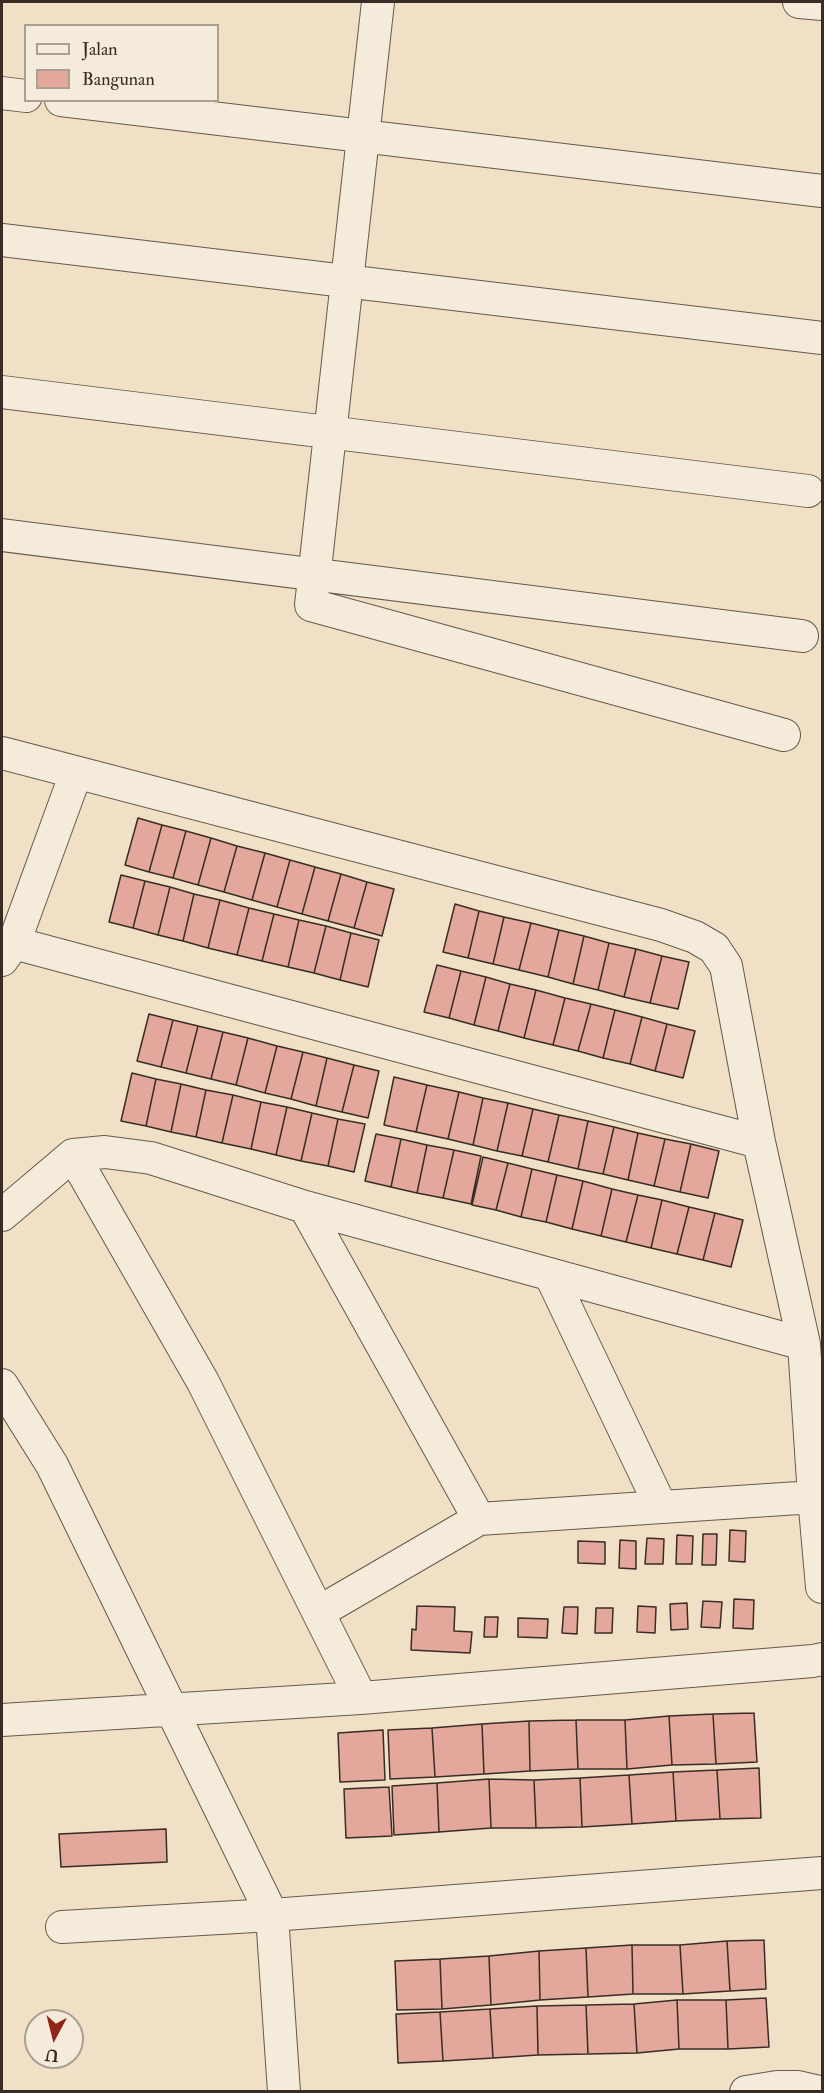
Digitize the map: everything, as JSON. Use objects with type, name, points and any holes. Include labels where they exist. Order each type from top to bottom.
[{"type":"street","points":[[378,2],[311,605],[784,735]]},
{"type":"street","points":[[799,2],[822,4]]},
{"type":"street","points":[[2,93],[24,96]]},
{"type":"street","points":[[78,102],[822,191]]},
{"type":"street","points":[[2,240],[822,338]]},
{"type":"street","points":[[2,392],[808,491]]},
{"type":"street","points":[[2,535],[802,636]]},
{"type":"street","points":[[2,753],[661,925],[695,937],[714,948],[726,966],[759,1142],[804,1344],[822,1587]]},
{"type":"street","points":[[76,773],[8,952],[759,1142]]},
{"type":"street","points":[[2,1215],[74,1155],[105,1152],[151,1158],[305,1207],[804,1344]]},
{"type":"street","points":[[74,1155],[202,1382],[361,1698]]},
{"type":"street","points":[[305,1207],[479,1519]]},
{"type":"street","points":[[550,1274],[661,1507]]},
{"type":"street","points":[[2,1385],[52,1465],[272,1915],[284,2091]]},
{"type":"street","points":[[319,1612],[479,1519],[814,1497]]},
{"type":"street","points":[[2,1720],[361,1698],[822,1659]]},
{"type":"street","points":[[62,1927],[272,1915],[822,1873]]},
{"type":"street","points":[[746,2091],[798,2087],[820,2091]]},
{"type":"building","points":[[138,818],[162,825],[149,872],[125,865]]},
{"type":"building","points":[[162,825],[186,831],[173,878],[149,872]]},
{"type":"building","points":[[186,831],[211,838],[198,885],[173,878]]},
{"type":"building","points":[[211,838],[237,846],[224,892],[198,885]]},
{"type":"building","points":[[237,846],[265,853],[252,900],[224,892]]},
{"type":"building","points":[[265,853],[290,860],[277,907],[252,900]]},
{"type":"building","points":[[290,860],[315,867],[302,914],[277,907]]},
{"type":"building","points":[[315,867],[341,874],[328,921],[302,914]]},
{"type":"building","points":[[341,874],[367,882],[354,928],[328,921]]},
{"type":"building","points":[[121,875],[145,881],[133,928],[109,922]]},
{"type":"building","points":[[145,881],[170,887],[158,935],[133,928]]},
{"type":"building","points":[[367,882],[394,889],[382,936],[354,928]]},
{"type":"building","points":[[170,887],[194,894],[183,941],[158,935]]},
{"type":"building","points":[[194,894],[220,900],[208,948],[183,941]]},
{"type":"building","points":[[220,900],[249,908],[237,955],[208,948]]},
{"type":"building","points":[[455,904],[479,911],[468,958],[443,952]]},
{"type":"building","points":[[249,908],[274,914],[262,961],[237,955]]},
{"type":"building","points":[[479,911],[504,917],[493,964],[468,958]]},
{"type":"building","points":[[274,914],[299,920],[288,967],[262,961]]},
{"type":"building","points":[[504,917],[531,923],[519,970],[493,964]]},
{"type":"building","points":[[299,920],[326,926],[314,973],[288,967]]},
{"type":"building","points":[[531,923],[559,930],[548,977],[519,970]]},
{"type":"building","points":[[326,926],[351,933],[340,980],[314,973]]},
{"type":"building","points":[[559,930],[584,936],[573,984],[548,977]]},
{"type":"building","points":[[351,933],[379,940],[368,987],[340,980]]},
{"type":"building","points":[[584,936],[609,943],[598,990],[573,984]]},
{"type":"building","points":[[609,943],[636,949],[624,997],[598,990]]},
{"type":"building","points":[[636,949],[662,956],[650,1003],[624,997]]},
{"type":"building","points":[[662,956],[689,962],[678,1009],[650,1003]]},
{"type":"building","points":[[437,965],[461,971],[449,1018],[424,1012]]},
{"type":"building","points":[[461,971],[486,977],[474,1025],[449,1018]]},
{"type":"building","points":[[486,977],[510,984],[498,1031],[474,1025]]},
{"type":"building","points":[[510,984],[536,990],[524,1038],[498,1031]]},
{"type":"building","points":[[536,990],[565,998],[553,1045],[524,1038]]},
{"type":"building","points":[[565,998],[591,1004],[578,1051],[553,1045]]},
{"type":"building","points":[[591,1004],[615,1010],[603,1058],[578,1051]]},
{"type":"building","points":[[615,1010],[642,1017],[630,1064],[603,1058]]},
{"type":"building","points":[[149,1014],[173,1020],[161,1067],[137,1061]]},
{"type":"building","points":[[642,1017],[667,1024],[655,1071],[630,1064]]},
{"type":"building","points":[[173,1020],[198,1026],[186,1073],[161,1067]]},
{"type":"building","points":[[667,1024],[695,1031],[683,1078],[655,1071]]},
{"type":"building","points":[[198,1026],[223,1032],[211,1079],[186,1073]]},
{"type":"building","points":[[223,1032],[248,1038],[236,1085],[211,1079]]},
{"type":"building","points":[[248,1038],[277,1046],[265,1093],[236,1085]]},
{"type":"building","points":[[277,1046],[303,1052],[291,1099],[265,1093]]},
{"type":"building","points":[[303,1052],[327,1058],[316,1106],[291,1099]]},
{"type":"building","points":[[327,1058],[354,1065],[342,1112],[316,1106]]},
{"type":"building","points":[[354,1065],[379,1071],[368,1118],[342,1112]]},
{"type":"building","points":[[132,1073],[156,1079],[146,1126],[121,1121]]},
{"type":"building","points":[[394,1077],[427,1085],[416,1132],[384,1125]]},
{"type":"building","points":[[156,1079],[181,1084],[171,1132],[146,1126]]},
{"type":"building","points":[[181,1084],[206,1090],[196,1137],[171,1132]]},
{"type":"building","points":[[427,1085],[459,1092],[448,1139],[416,1132]]},
{"type":"building","points":[[206,1090],[233,1095],[222,1143],[196,1137]]},
{"type":"building","points":[[459,1092],[483,1098],[473,1145],[448,1139]]},
{"type":"building","points":[[233,1095],[261,1102],[251,1149],[222,1143]]},
{"type":"building","points":[[483,1098],[508,1103],[497,1151],[473,1145]]},
{"type":"building","points":[[261,1102],[287,1107],[276,1155],[251,1149]]},
{"type":"building","points":[[508,1103],[533,1109],[522,1156],[497,1151]]},
{"type":"building","points":[[287,1107],[312,1113],[301,1161],[276,1155]]},
{"type":"building","points":[[533,1109],[559,1115],[548,1162],[522,1156]]},
{"type":"building","points":[[312,1113],[338,1119],[328,1166],[301,1161]]},
{"type":"building","points":[[559,1115],[588,1121],[578,1169],[548,1162]]},
{"type":"building","points":[[338,1119],[365,1124],[354,1172],[328,1166]]},
{"type":"building","points":[[588,1121],[614,1127],[603,1174],[578,1169]]},
{"type":"building","points":[[614,1127],[638,1133],[628,1180],[603,1174]]},
{"type":"building","points":[[638,1133],[665,1139],[654,1186],[628,1180]]},
{"type":"building","points":[[376,1134],[401,1139],[391,1187],[365,1181]]},
{"type":"building","points":[[401,1139],[427,1145],[417,1193],[391,1187]]},
{"type":"building","points":[[665,1139],[691,1144],[680,1192],[654,1186]]},
{"type":"building","points":[[691,1144],[719,1151],[708,1198],[680,1192]]},
{"type":"building","points":[[427,1145],[454,1150],[443,1198],[417,1193]]},
{"type":"building","points":[[454,1150],[481,1156],[471,1204],[443,1198]]},
{"type":"building","points":[[483,1157],[508,1163],[496,1210],[472,1205]]},
{"type":"building","points":[[508,1163],[532,1169],[521,1217],[496,1210]]},
{"type":"building","points":[[532,1169],[557,1175],[546,1222],[521,1217]]},
{"type":"building","points":[[557,1175],[583,1181],[572,1229],[546,1222]]},
{"type":"building","points":[[583,1181],[612,1189],[601,1236],[572,1229]]},
{"type":"building","points":[[612,1189],[638,1195],[626,1242],[601,1236]]},
{"type":"building","points":[[638,1195],[662,1200],[651,1248],[626,1242]]},
{"type":"building","points":[[662,1200],[689,1207],[677,1254],[651,1248]]},
{"type":"building","points":[[689,1207],[715,1213],[703,1260],[677,1254]]},
{"type":"building","points":[[715,1213],[743,1220],[731,1267],[703,1260]]},
{"type":"building","points":[[730,1530],[746,1531],[745,1562],[729,1561]]},
{"type":"building","points":[[703,1534],[717,1534],[716,1565],[702,1565]]},
{"type":"building","points":[[677,1535],[693,1536],[692,1564],[676,1564]]},
{"type":"building","points":[[647,1538],[664,1539],[663,1564],[645,1564]]},
{"type":"building","points":[[620,1540],[636,1541],[636,1569],[619,1568]]},
{"type":"building","points":[[578,1541],[605,1542],[605,1564],[578,1563]]},
{"type":"building","points":[[734,1599],[754,1600],[753,1629],[733,1628]]},
{"type":"building","points":[[703,1601],[722,1602],[720,1628],[701,1627]]},
{"type":"building","points":[[687,1603],[688,1629],[671,1630],[670,1604]]},
{"type":"building","points":[[417,1606],[455,1607],[454,1631],[472,1632],[470,1653],[411,1650],[412,1629],[416,1630]]},
{"type":"building","points":[[638,1606],[656,1607],[655,1633],[637,1632]]},
{"type":"building","points":[[564,1607],[578,1607],[577,1634],[562,1633]]},
{"type":"building","points":[[596,1608],[613,1608],[612,1633],[595,1633]]},
{"type":"building","points":[[485,1617],[498,1617],[497,1637],[484,1637]]},
{"type":"building","points":[[518,1618],[548,1619],[547,1638],[518,1637]]},
{"type":"building","points":[[754,1713],[757,1762],[716,1764],[713,1714]]},
{"type":"building","points":[[713,1714],[716,1764],[672,1765],[669,1716]]},
{"type":"building","points":[[669,1716],[672,1765],[627,1769],[625,1720]]},
{"type":"building","points":[[576,1720],[578,1769],[530,1771],[529,1721]]},
{"type":"building","points":[[576,1720],[625,1720],[627,1769],[578,1769]]},
{"type":"building","points":[[529,1721],[530,1771],[484,1774],[482,1724]]},
{"type":"building","points":[[482,1724],[484,1774],[435,1777],[432,1728]]},
{"type":"building","points":[[432,1728],[435,1777],[390,1779],[388,1730]]},
{"type":"building","points":[[383,1730],[385,1780],[340,1782],[338,1733]]},
{"type":"building","points":[[759,1768],[761,1818],[720,1819],[717,1770]]},
{"type":"building","points":[[717,1770],[720,1819],[676,1821],[673,1772]]},
{"type":"building","points":[[673,1772],[676,1821],[632,1824],[629,1775]]},
{"type":"building","points":[[629,1775],[632,1824],[582,1827],[580,1778]]},
{"type":"building","points":[[580,1778],[582,1827],[536,1828],[534,1780]]},
{"type":"building","points":[[489,1779],[534,1780],[536,1828],[491,1828]]},
{"type":"building","points":[[489,1779],[491,1828],[439,1832],[437,1783]]},
{"type":"building","points":[[437,1783],[439,1832],[394,1835],[392,1786]]},
{"type":"building","points":[[389,1787],[392,1836],[346,1838],[344,1789]]},
{"type":"building","points":[[166,1829],[167,1862],[61,1867],[59,1834]]},
{"type":"building","points":[[764,1940],[766,1989],[730,1991],[727,1941]]},
{"type":"building","points":[[727,1941],[730,1991],[683,1994],[680,1945]]},
{"type":"building","points":[[632,1945],[633,1994],[588,1997],[586,1948]]},
{"type":"building","points":[[632,1945],[680,1945],[683,1994],[633,1994]]},
{"type":"building","points":[[586,1948],[588,1997],[540,2000],[539,1951]]},
{"type":"building","points":[[539,1951],[540,2000],[491,2005],[489,1956]]},
{"type":"building","points":[[489,1956],[491,2005],[442,2009],[440,1959]]},
{"type":"building","points":[[440,1959],[442,2009],[397,2010],[395,1961]]},
{"type":"building","points":[[766,1998],[769,2047],[728,2049],[726,2000]]},
{"type":"building","points":[[677,2000],[679,2049],[637,2053],[634,2004]]},
{"type":"building","points":[[677,2000],[726,2000],[728,2049],[679,2049]]},
{"type":"building","points":[[634,2004],[637,2053],[588,2054],[586,2005]]},
{"type":"building","points":[[586,2005],[588,2054],[538,2055],[537,2006]]},
{"type":"building","points":[[537,2006],[538,2055],[493,2058],[490,2009]]},
{"type":"building","points":[[490,2009],[493,2058],[443,2061],[440,2012]]},
{"type":"building","points":[[440,2012],[443,2061],[398,2063],[396,2014]]}]
